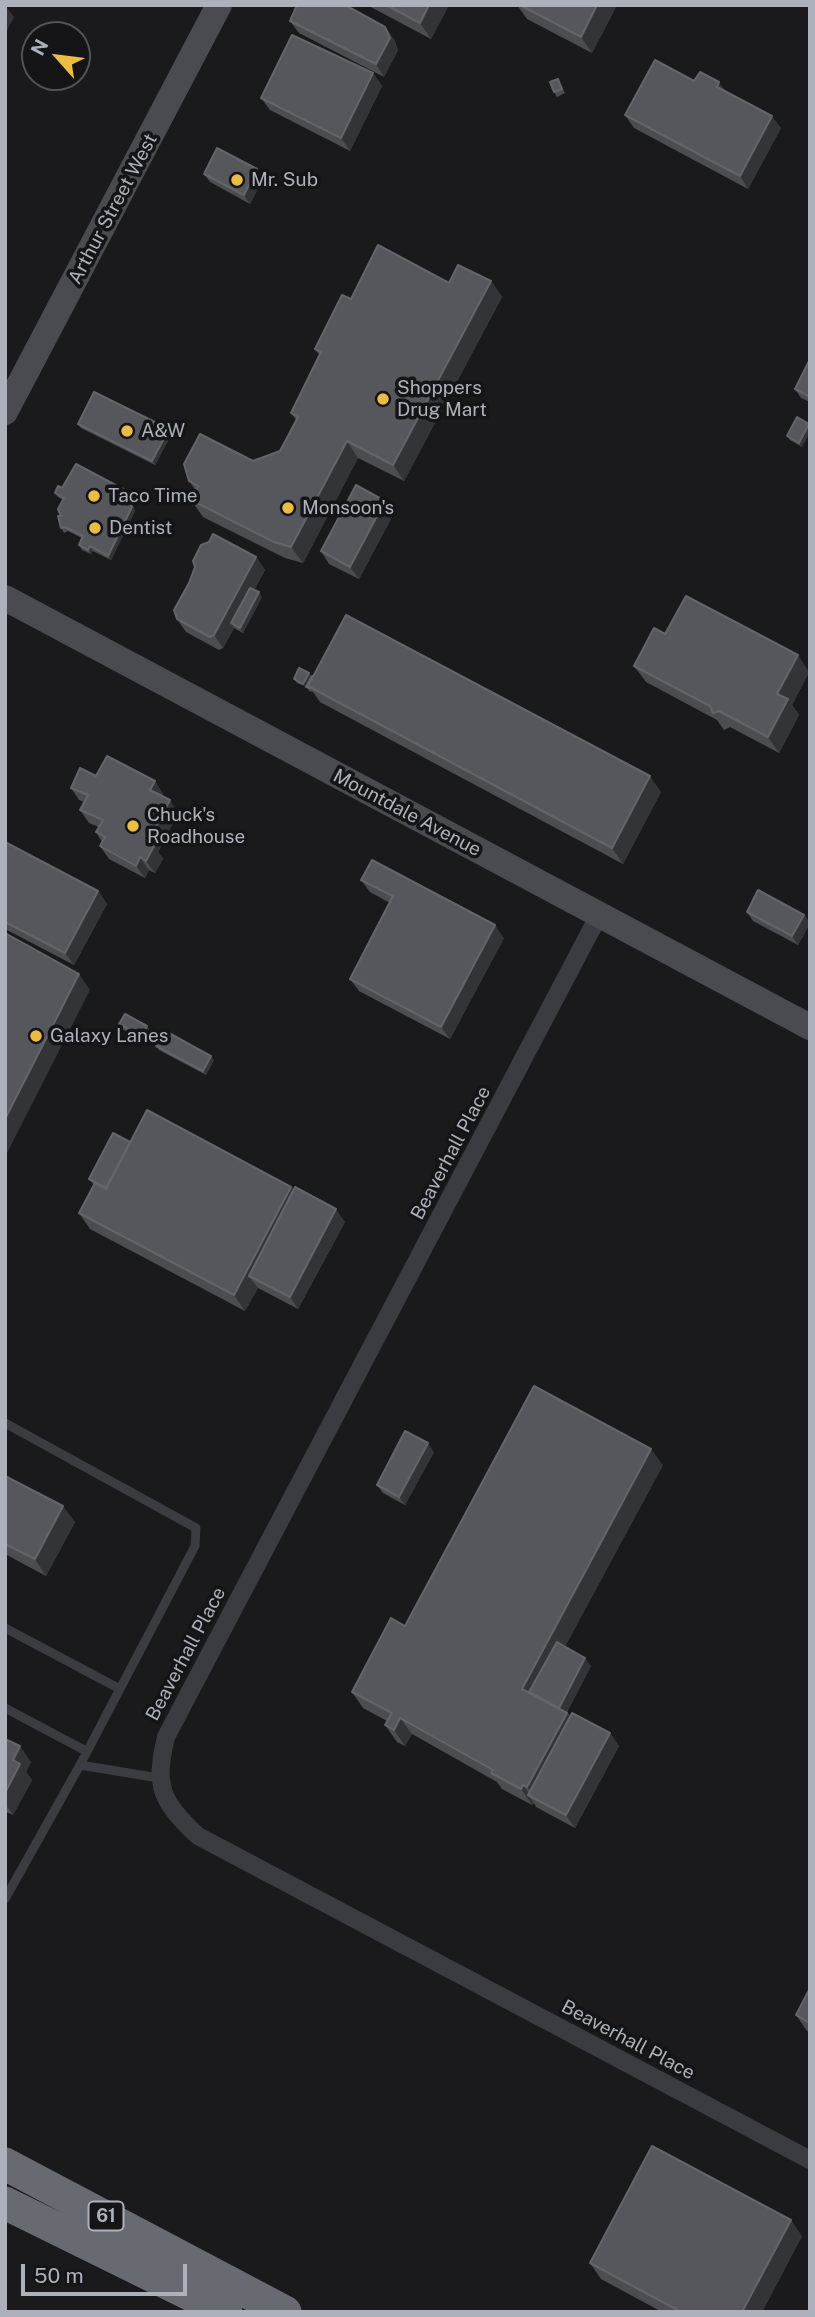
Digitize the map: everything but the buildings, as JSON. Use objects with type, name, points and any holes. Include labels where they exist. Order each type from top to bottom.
[{"type":"highway","name":"61","points":[[5,2164],[285,2312]]},
{"type":"highway","name":"61","points":[[5,2203],[226,2312]]},
{"type":"street","name":"Arthur Street West","points":[[5,412],[219,5]]},
{"type":"street","name":"Mountdale Avenue","points":[[5,598],[810,1027]]},
{"type":"street","name":"Beaverhall Place","points":[[599,915],[166,1737],[159,1778],[163,1796],[175,1814],[198,1836],[810,2160]]},
{"type":"lane","points":[[5,1423],[196,1528],[195,1546],[80,1765],[5,1899]]},
{"type":"lane","points":[[5,1628],[120,1689]]},
{"type":"lane","points":[[5,1708],[86,1751]]},
{"type":"lane","points":[[80,1765],[159,1778]]},
{"type":"place","name":"Mr. Sub","points":[[237,180]]},
{"type":"place","name":"Shoppers Drug Mart","points":[[383,399]]},
{"type":"place","name":"A&W","points":[[127,431]]},
{"type":"place","name":"Taco Time","points":[[94,496]]},
{"type":"place","name":"Monsoon's","points":[[288,508]]},
{"type":"place","name":"Dentist","points":[[95,528]]},
{"type":"place","name":"Chuck's Roadhouse","points":[[133,826]]},
{"type":"place","name":"Galaxy Lanes","points":[[36,1036]]}]
